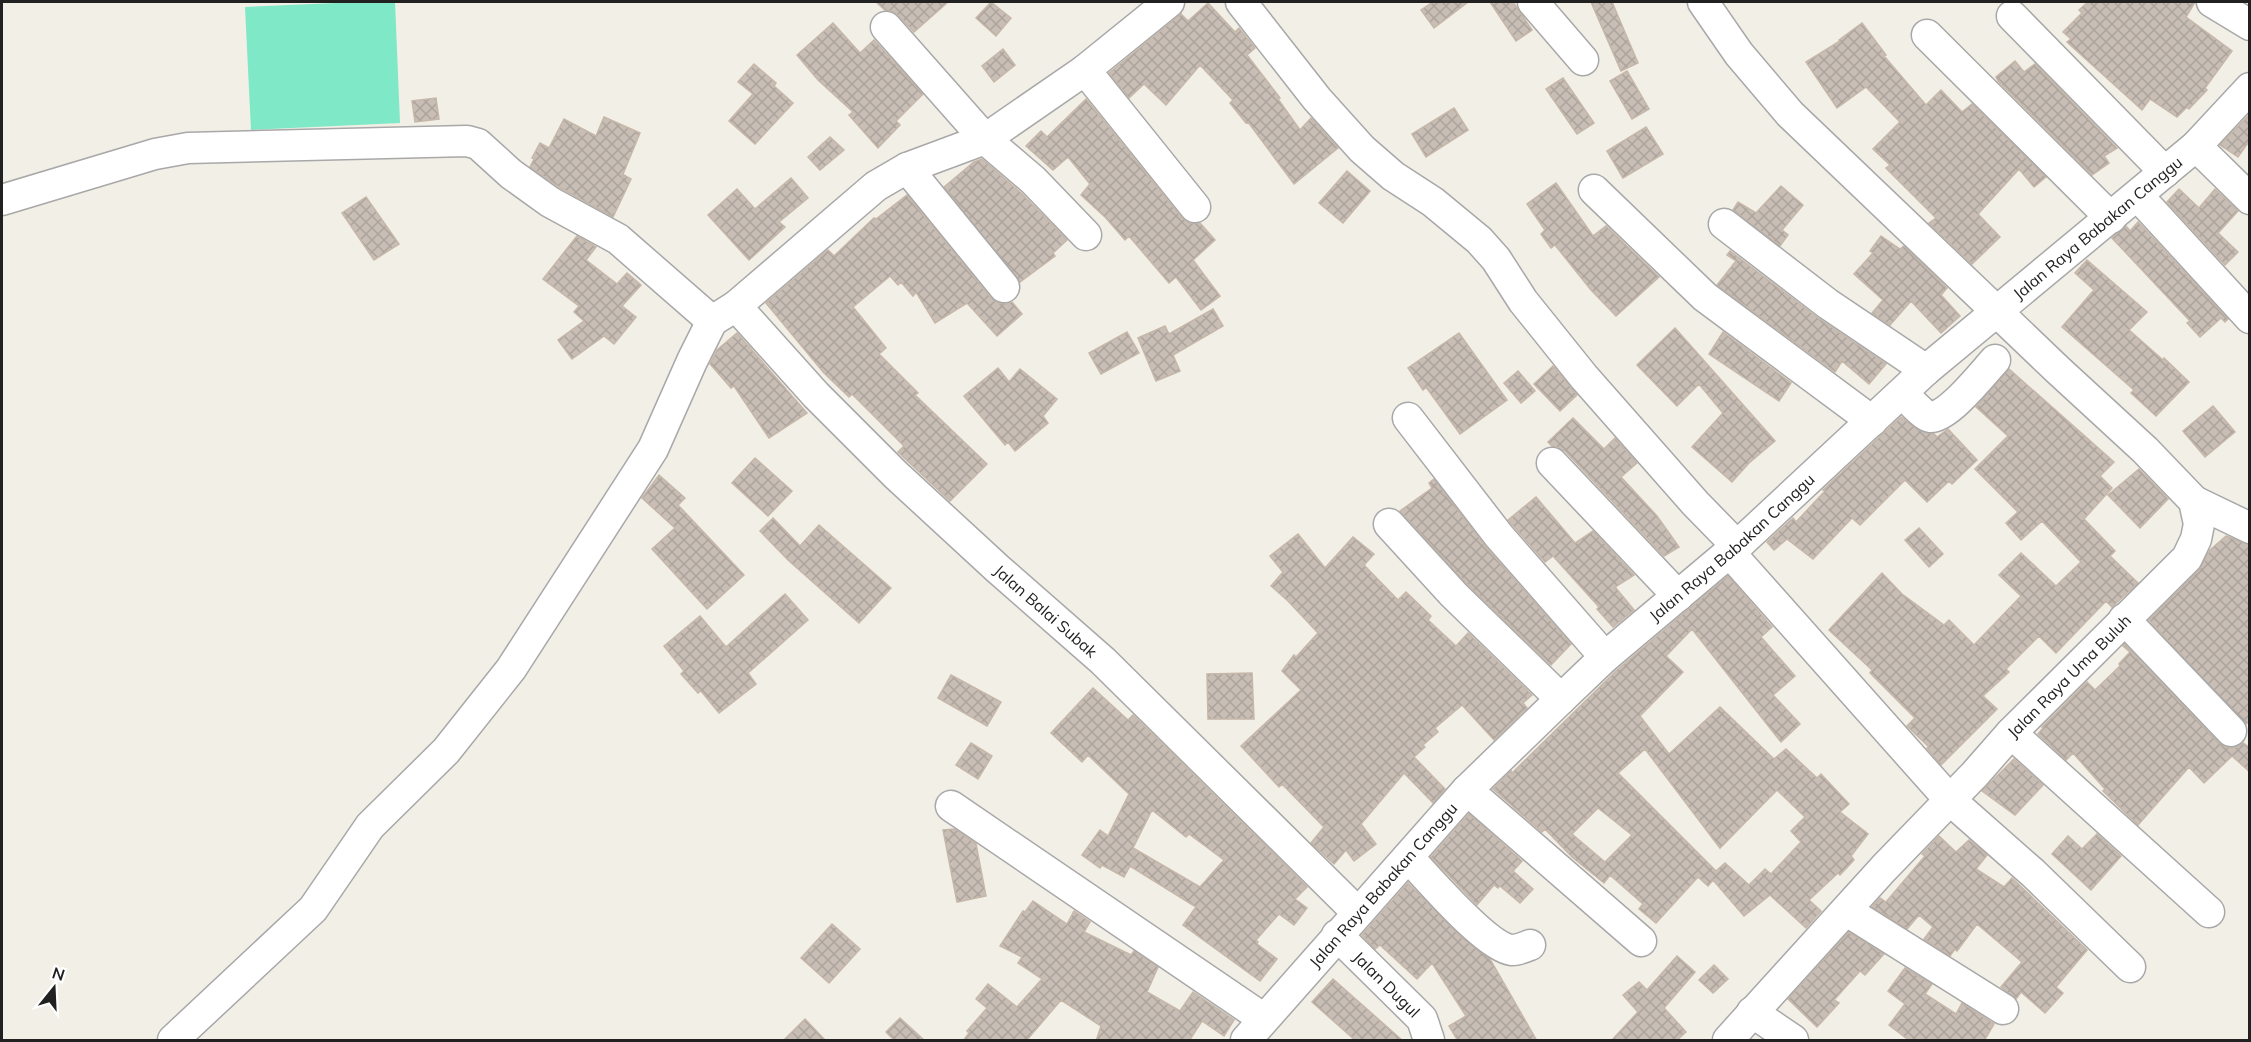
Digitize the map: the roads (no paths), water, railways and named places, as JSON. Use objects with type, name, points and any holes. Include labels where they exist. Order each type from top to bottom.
[{"type":"street","points":[[173,1041],[313,909],[370,826],[446,751],[511,669],[654,450],[692,361],[724,313],[876,186],[907,168],[985,139],[1085,70],[1169,2]]},
{"type":"street","points":[[1241,2],[1317,99],[1362,149],[1393,176],[1432,202],[1479,240],[1496,259],[1523,301],[1584,377],[1949,799],[2034,873],[2130,967]]},
{"type":"street","points":[[1533,2],[1583,60]]},
{"type":"street","points":[[1703,2],[1739,54],[1791,114],[2058,370],[2145,450],[2194,501],[2250,528]]},
{"type":"street","points":[[2212,2],[2250,24]]},
{"type":"street","points":[[2012,16],[2165,172]]},
{"type":"street","points":[[886,27],[985,139],[1033,180],[1086,235]]},
{"type":"street","points":[[1927,35],[2111,218]]},
{"type":"street","points":[[1085,70],[1195,207]]},
{"type":"street","name":"Jalan Raya Babakan Canggu","points":[[1255,1030],[1467,790],[1605,657],[1734,549],[1926,370],[2196,146],[2250,88]]},
{"type":"street","name":"Jalan Balai Subak","points":[[2,200],[155,154],[188,148],[467,141],[478,144],[511,174],[550,202],[618,238],[724,313],[816,395],[896,475],[998,569],[1103,660],[1358,914]]},
{"type":"street","points":[[2196,146],[2250,199]]},
{"type":"street","points":[[907,168],[1004,287]]},
{"type":"street","points":[[1594,190],[1705,297],[1872,421]]},
{"type":"street","points":[[2138,196],[2250,318]]},
{"type":"street","points":[[1724,224],[1828,304],[1926,370]]},
{"type":"street","points":[[1902,393],[1926,416],[1945,413],[1995,360]]},
{"type":"street","points":[[1408,418],[1499,536],[1605,657]]},
{"type":"street","points":[[1551,463],[1678,596]]},
{"type":"street","name":"Jalan Raya Uma Buluh","points":[[1728,1041],[1752,1012],[2011,733],[2187,558],[2196,539],[2199,524],[2194,501]]},
{"type":"street","points":[[1389,524],[1454,595],[1561,699]]},
{"type":"street","points":[[2124,620],[2231,731]]},
{"type":"street","points":[[2011,733],[2209,912]]},
{"type":"street","points":[[1467,790],[1641,941]]},
{"type":"street","points":[[951,806],[1255,1030]]},
{"type":"street","points":[[1408,857],[1478,931],[1512,950],[1530,945]]},
{"type":"street","points":[[1847,911],[2003,1009]]},
{"type":"street","name":"Jalan Dugul","points":[[1337,935],[1422,1019],[1429,1041]]},
{"type":"street","points":[[1752,1012],[1793,1041]]}]
